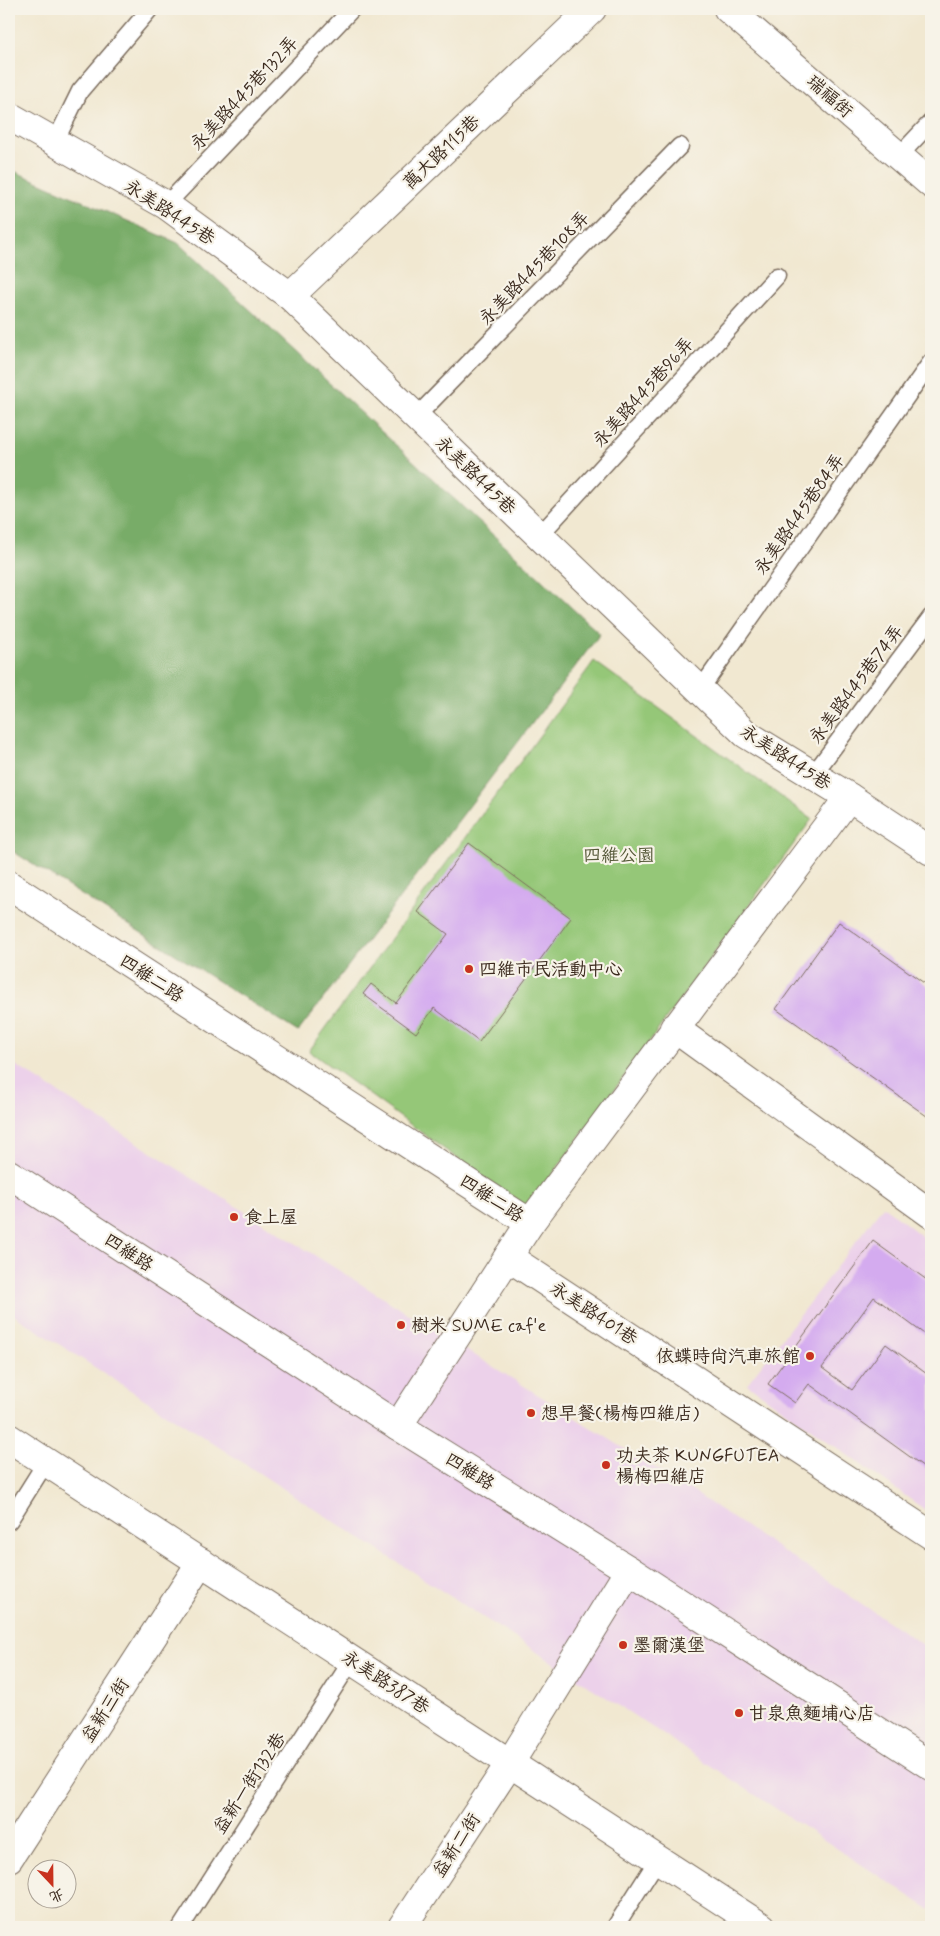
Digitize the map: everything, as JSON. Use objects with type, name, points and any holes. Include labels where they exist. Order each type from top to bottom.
[{"type":"street","name":"萬大路115巷","points":[[290,296],[592,9]]},
{"type":"street","name":"瑞福街","points":[[728,9],[931,184]]},
{"type":"street","name":"永美路445巷","points":[[9,116],[166,205],[290,296],[746,734],[849,797],[931,851]]},
{"type":"street","name":"四維二路","points":[[9,885],[530,1223],[674,1028],[849,797]]},
{"type":"street","points":[[674,1028],[931,1214]]},
{"type":"street","name":"四維路","points":[[10,1177],[398,1426],[629,1570],[931,1766]]},
{"type":"street","points":[[398,1426],[530,1223]]},
{"type":"street","name":"永美路401巷","points":[[508,1257],[931,1535]]},
{"type":"street","name":"永美路387巷","points":[[9,1438],[762,1927]]},
{"type":"street","name":"益新三街","points":[[9,1858],[201,1562]]},
{"type":"street","name":"益新二街","points":[[402,1927],[510,1763],[629,1570]]},
{"type":"lane","points":[[56,142],[80,91],[150,9]]},
{"type":"lane","name":"永美路445巷132弄","points":[[166,205],[352,9]]},
{"type":"lane","points":[[899,156],[931,122]]},
{"type":"lane","name":"永美路445巷108弄","points":[[416,417],[680,146]]},
{"type":"lane","name":"永美路445巷96弄","points":[[539,536],[776,276]]},
{"type":"lane","name":"永美路445巷84弄","points":[[700,690],[931,362]]},
{"type":"lane","name":"永美路445巷74弄","points":[[813,775],[931,617]]},
{"type":"lane","points":[[9,1521],[46,1462]]},
{"type":"lane","name":"益新一街132巷","points":[[181,1927],[352,1660]]},
{"type":"lane","points":[[615,1927],[658,1860]]},
{"type":"shaded area","points":[[9,1061],[231,1203],[686,1487],[931,1650],[931,1910],[540,1654],[9,1312]]},
{"type":"shaded area","points":[[883,1206],[931,1243],[931,1514],[747,1384]]},
{"type":"green space","points":[[9,169],[178,243],[600,634],[298,1032],[9,849]]},
{"type":"green space","name":"四維公園","points":[[594,661],[812,819],[527,1209],[309,1051]]},
{"type":"building","points":[[469,843],[571,918],[479,1042],[434,1008],[416,1033],[363,994],[371,984],[396,1003],[448,934],[418,912]]},
{"type":"building","points":[[839,922],[931,988],[931,1119],[776,1009]]},
{"type":"building","name":"依蝶時尚汽車旅館","points":[[873,1241],[931,1283],[931,1339],[874,1297],[822,1368],[852,1390],[886,1344],[931,1377],[931,1472],[809,1384],[795,1403],[768,1384]]},
{"type":"place","name":"四維市民活動中心","points":[[469,969]]},
{"type":"place","name":"食上屋","points":[[234,1217]]},
{"type":"place","name":"樹米 SUME caf'e","points":[[401,1325]]},
{"type":"place","name":"依蝶時尚汽車旅館","points":[[810,1356]]},
{"type":"place","name":"想早餐(楊梅四維店)","points":[[531,1413]]},
{"type":"place","name":"功夫茶 KUNGFUTEA 楊梅四維店","points":[[606,1465]]},
{"type":"place","name":"墨爾漢堡","points":[[623,1645]]},
{"type":"place","name":"甘泉魚麵埔心店","points":[[739,1713]]}]
